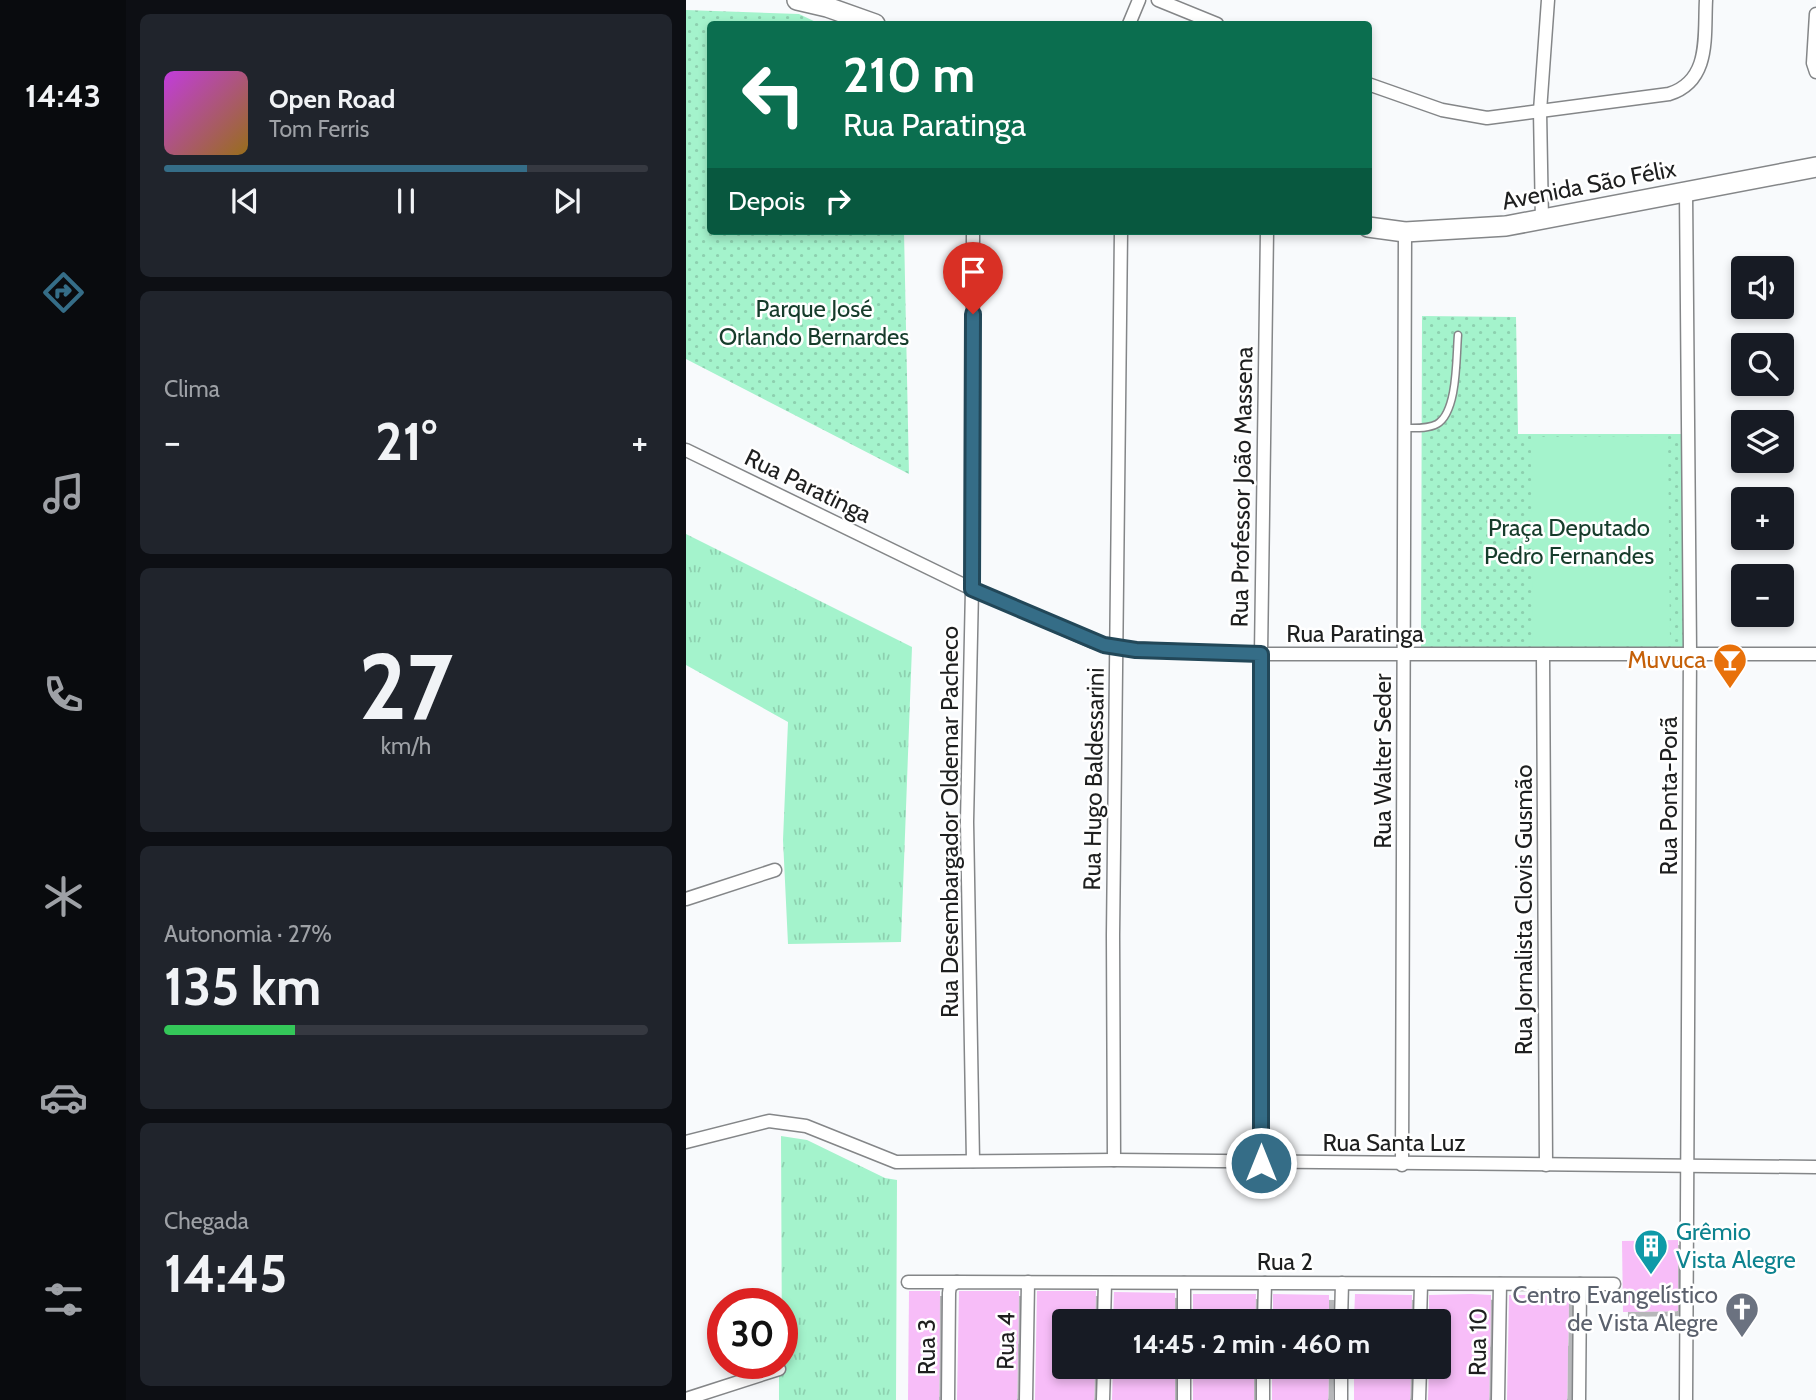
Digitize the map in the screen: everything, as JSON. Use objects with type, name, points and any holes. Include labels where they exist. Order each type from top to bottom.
[{"type":"street","points":[[797,0],[867,21]]},
{"type":"street","points":[[1130,21],[1139,0]]},
{"type":"street","points":[[1158,0],[1210,21]]},
{"type":"street","points":[[1372,85],[1468,116],[1487,118],[1684,89],[1696,76],[1703,53],[1706,0]]},
{"type":"street","points":[[1542,221],[1540,111],[1546,1]]},
{"type":"street","points":[[1816,15],[1813,67],[1816,72]]},
{"type":"street","name":"Avenida São Félix","points":[[1372,228],[1405,232],[1542,221],[1816,167]]},
{"type":"street","name":"Rua Ponta-Porã","points":[[1686,192],[1690,652],[1686,1400]]},
{"type":"street","name":"Rua Walter Seder","points":[[1402,1165],[1405,232]]},
{"type":"street","name":"Rua Desembargador Oldemar Pacheco","points":[[973,235],[972,589],[967,821],[973,1161]]},
{"type":"street","name":"Rua Hugo Baldessarini","points":[[1114,1160],[1112,934],[1121,235]]},
{"type":"street","name":"Rua Professor João Massena","points":[[1261,1163],[1261,654],[1267,235]]},
{"type":"street","name":"Rua Paratinga","points":[[686,450],[972,589],[1091,641],[1117,648],[1404,656],[1690,652],[1816,654]]},
{"type":"street","name":"Rua Jornalista Clovis Gusmão","points":[[1544,654],[1546,1165]]},
{"type":"street","points":[[686,899],[775,870]]},
{"type":"street","name":"Rua Santa Luz","points":[[686,1142],[769,1121],[806,1126],[896,1162],[1114,1160],[1402,1165],[1816,1167]]},
{"type":"street","name":"Rua 2","points":[[908,1282],[1614,1284]]},
{"type":"street","name":"Rua 3","points":[[948,1400],[948,1293],[950,1286],[957,1282]]},
{"type":"street","name":"Rua 4","points":[[1026,1400],[1028,1282]]},
{"type":"street","points":[[1104,1309],[1105,1283]]},
{"type":"street","points":[[1184,1283],[1184,1309]]},
{"type":"street","points":[[1264,1309],[1265,1283]]},
{"type":"street","points":[[1341,1309],[1342,1283]]},
{"type":"street","points":[[1420,1309],[1421,1284]]},
{"type":"street","name":"Rua 10","points":[[1498,1400],[1500,1284]]},
{"type":"street","points":[[1579,1400],[1580,1284]]},
{"type":"street","points":[[686,1399],[748,1379]]},
{"type":"street","points":[[1103,1400],[1104,1379]]},
{"type":"street","points":[[1184,1379],[1184,1400]]},
{"type":"street","points":[[1263,1400],[1264,1379]]},
{"type":"street","points":[[1340,1400],[1341,1379]]},
{"type":"street","points":[[1419,1400],[1420,1379]]},
{"type":"lane","points":[[1405,428],[1439,423],[1447,414],[1458,335]]},
{"type":"green space","name":"Parque José Orlando Bernardes","points":[[686,10],[799,14],[814,21],[707,21],[707,235],[904,235],[909,474],[686,359]]},
{"type":"green space","name":"Praça Deputado Pedro Fernandes","points":[[1422,316],[1516,317],[1518,434],[1686,434],[1685,648],[1421,652]]},
{"type":"green space","points":[[1668,436],[1670,642],[1533,643],[1531,437]]},
{"type":"green space","points":[[686,534],[912,647],[901,942],[788,944],[783,840],[788,722],[686,665]]},
{"type":"green space","points":[[781,1136],[807,1140],[885,1178],[897,1180],[896,1400],[779,1400],[779,1379],[798,1379],[798,1288],[782,1288]]},
{"type":"building","name":"Grêmio Vista Alegre","points":[[1678,1240],[1678,1311],[1623,1312],[1622,1241]]},
{"type":"building","points":[[909,1291],[940,1291],[939,1400],[908,1400]]},
{"type":"building","points":[[959,1291],[1019,1291],[1017,1400],[957,1400]]},
{"type":"building","points":[[1037,1291],[1096,1291],[1095,1309],[1052,1309],[1052,1379],[1095,1379],[1094,1400],[1035,1400]]},
{"type":"building","points":[[1114,1292],[1175,1293],[1175,1309],[1113,1309]]},
{"type":"building","points":[[1193,1294],[1256,1294],[1255,1309],[1193,1309]]},
{"type":"building","points":[[1273,1294],[1329,1295],[1329,1309],[1273,1309]]},
{"type":"building","points":[[1355,1294],[1412,1295],[1411,1309],[1354,1309]]},
{"type":"building","points":[[1429,1295],[1491,1295],[1489,1400],[1428,1400],[1429,1379],[1451,1379],[1451,1309],[1429,1309]]},
{"type":"building","points":[[1509,1295],[1569,1295],[1567,1400],[1507,1400]]},
{"type":"building","points":[[1113,1379],[1175,1379],[1175,1400],[1112,1400]]},
{"type":"building","points":[[1193,1379],[1254,1379],[1254,1400],[1193,1400]]},
{"type":"building","points":[[1272,1379],[1329,1379],[1328,1400],[1272,1400]]},
{"type":"building","points":[[1354,1379],[1411,1379],[1410,1400],[1354,1400]]},
{"type":"place","name":"Muvuca","points":[[1730,690]]},
{"type":"place","name":"Grêmio Vista Alegre","points":[[1651,1276]]},
{"type":"place","name":"Centro Evangelístico de Vista Alegre","points":[[1742,1339]]},
{"type":"route","points":[[973,314],[972,589],[1091,641],[1117,648],[1261,654],[1261,1163]]}]
